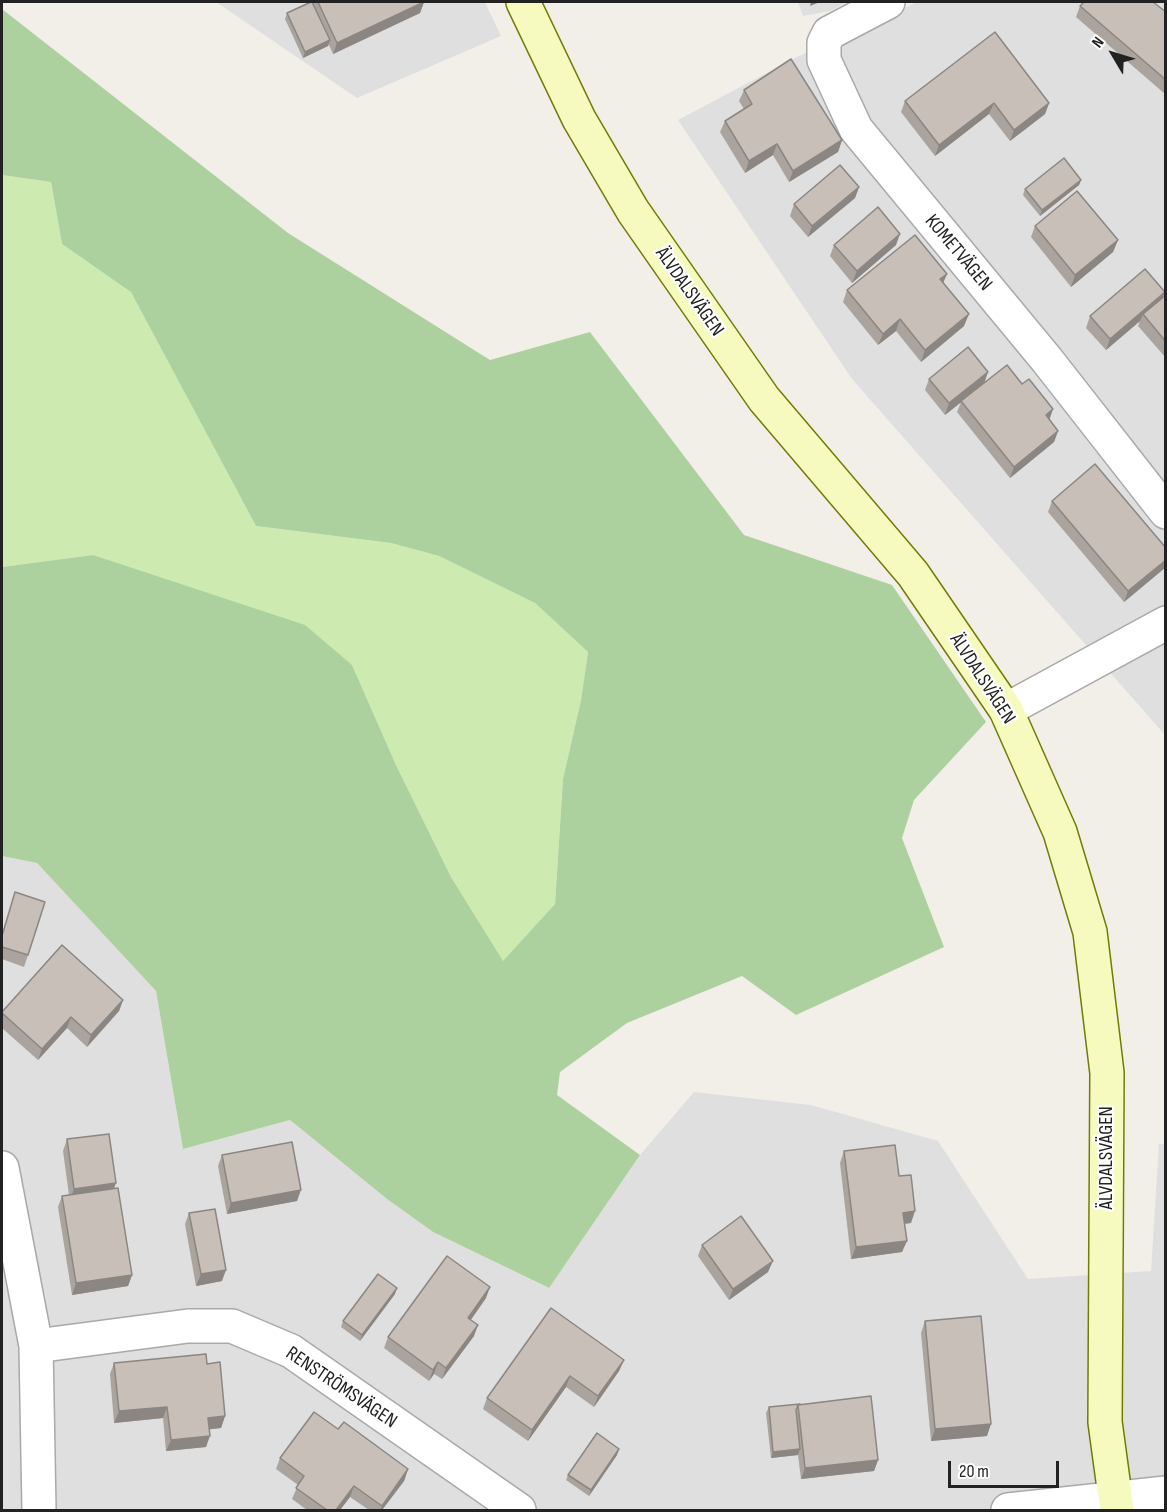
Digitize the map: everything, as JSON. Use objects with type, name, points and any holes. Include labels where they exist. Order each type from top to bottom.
[{"type":"street","name":"ÄLVDALSVÄGEN","points":[[523,2],[579,119],[633,211],[764,399],[913,574],[1006,710],[1060,832],[1090,932],[1107,1073],[1105,1422],[1115,1505]]},
{"type":"street","name":"KOMETVÄGEN","points":[[888,2],[829,33],[824,43],[824,60],[856,129],[1047,360],[1166,512]]},
{"type":"street","points":[[1006,710],[1166,623]]},
{"type":"street","points":[[2,1168],[36,1346],[39,1510]]},
{"type":"street","name":"RENSTRÖMSVÄGEN","points":[[36,1346],[188,1326],[232,1326],[291,1351],[519,1510]]},
{"type":"street","points":[[1008,1510],[1115,1505],[1166,1493]]},
{"type":"shaded area","points":[[216,2],[485,2],[501,36],[357,98]]},
{"type":"shaded area","points":[[798,2],[848,2],[830,11],[803,16]]},
{"type":"shaded area","points":[[917,2],[1165,2],[1165,735],[852,379],[678,120],[797,57]]},
{"type":"shaded area","points":[[2,856],[37,863],[156,991],[183,1149],[290,1120],[387,1199],[433,1232],[548,1288],[640,1155],[694,1092],[811,1105],[938,1141],[1028,1279],[1151,1271],[1159,1144],[1165,1144],[1165,1510],[2,1510]]},
{"type":"green space","points":[[2,9],[288,233],[490,360],[590,332],[744,535],[892,585],[986,722],[914,800],[902,838],[944,947],[796,1015],[742,976],[627,1023],[560,1072],[557,1095],[640,1155],[549,1288],[433,1232],[387,1199],[290,1120],[183,1149],[156,991],[37,863],[2,856],[2,567],[93,555],[305,625],[352,665],[396,765],[451,877],[503,961],[555,904],[563,779],[581,700],[588,652],[535,603],[439,556],[391,543],[256,526],[131,292],[62,244],[51,182],[2,175]]},
{"type":"green space","points":[[2,175],[51,182],[62,244],[131,291],[256,526],[391,543],[439,556],[535,603],[588,652],[581,700],[563,779],[555,904],[503,962],[451,877],[396,765],[352,665],[93,555],[2,567]]},
{"type":"building","points":[[312,2],[330,40],[305,52],[287,13]]},
{"type":"building","points":[[318,2],[424,2],[337,43]]},
{"type":"building","points":[[1084,2],[1153,2],[1166,12],[1166,80],[1080,6]]},
{"type":"building","points":[[995,32],[1049,103],[1014,130],[994,103],[939,145],[905,101]]},
{"type":"building","points":[[791,59],[842,140],[793,171],[777,144],[749,161],[725,121],[752,104],[744,90]]},
{"type":"building","points":[[1064,158],[1081,180],[1042,210],[1025,189]]},
{"type":"building","points":[[840,165],[859,187],[812,226],[794,204]]},
{"type":"building","points":[[1077,191],[1118,240],[1075,275],[1035,226]]},
{"type":"building","points":[[878,207],[900,234],[857,271],[834,245]]},
{"type":"building","points":[[915,235],[947,274],[940,279],[969,314],[925,350],[900,319],[883,334],[847,290]]},
{"type":"building","points":[[1145,269],[1165,292],[1110,339],[1090,316]]},
{"type":"building","points":[[1166,295],[1166,342],[1143,314]]},
{"type":"building","points":[[968,347],[988,372],[949,403],[929,379]]},
{"type":"building","points":[[1007,365],[1022,384],[1029,379],[1053,409],[1046,415],[1058,431],[1014,467],[961,401]]},
{"type":"building","points":[[1095,464],[1166,548],[1166,560],[1128,591],[1052,501]]},
{"type":"building","points":[[15,892],[45,902],[28,955],[2,947],[2,936]]},
{"type":"building","points":[[62,945],[123,1000],[91,1035],[71,1017],[42,1049],[2,1012]]},
{"type":"building","points":[[109,1134],[116,1183],[74,1189],[67,1139]]},
{"type":"building","points":[[292,1142],[301,1190],[231,1203],[222,1155]]},
{"type":"building","points":[[895,1145],[899,1176],[911,1175],[915,1211],[903,1213],[907,1241],[856,1247],[844,1151]]},
{"type":"building","points":[[118,1188],[132,1275],[76,1283],[62,1196]]},
{"type":"building","points":[[215,1209],[226,1270],[201,1274],[189,1213]]},
{"type":"building","points":[[741,1216],[773,1261],[733,1289],[702,1245]]},
{"type":"building","points":[[447,1256],[490,1287],[468,1318],[478,1325],[446,1368],[438,1362],[433,1370],[388,1337]]},
{"type":"building","points":[[378,1274],[397,1288],[362,1335],[343,1321]]},
{"type":"building","points":[[551,1308],[624,1360],[598,1396],[570,1376],[532,1430],[487,1398]]},
{"type":"building","points":[[981,1316],[991,1424],[935,1429],[925,1321]]},
{"type":"building","points":[[206,1354],[207,1364],[220,1362],[225,1416],[208,1418],[210,1436],[171,1440],[167,1407],[119,1411],[114,1363]]},
{"type":"building","points":[[871,1396],[878,1460],[805,1468],[798,1405]]},
{"type":"building","points":[[800,1404],[796,1410],[800,1449],[773,1452],[769,1407]]},
{"type":"building","points":[[314,1412],[338,1429],[344,1422],[408,1469],[382,1506],[354,1486],[336,1510],[327,1510],[296,1488],[304,1476],[280,1458]]},
{"type":"building","points":[[597,1433],[619,1449],[591,1490],[568,1475]]}]
